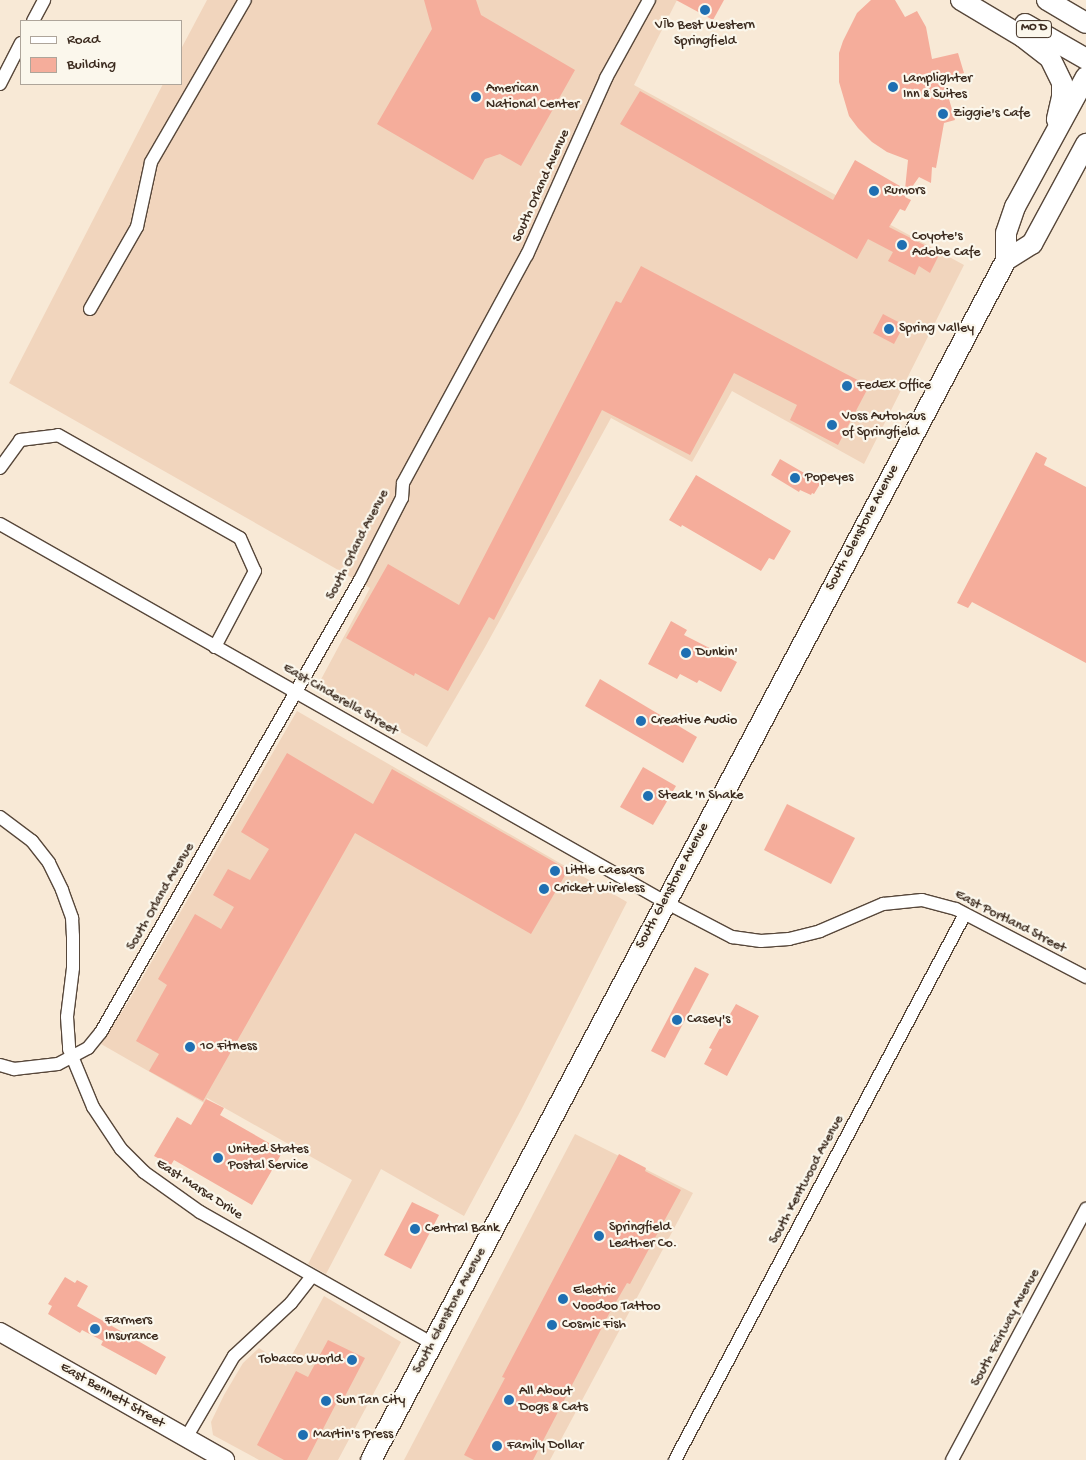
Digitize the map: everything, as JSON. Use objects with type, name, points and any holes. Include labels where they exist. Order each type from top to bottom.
[{"type":"main road","points":[[961,0],[1023,37],[1050,58],[1058,72],[1062,96],[1051,141]]},
{"type":"main road","name":"MO D","points":[[982,0],[1086,59]]},
{"type":"main road","name":"MO D","points":[[1047,0],[1086,23]]},
{"type":"main road","points":[[1056,0],[1074,5],[1086,4]]},
{"type":"main road","name":"South Glenstone Avenue","points":[[370,1460],[1006,260],[1006,233],[1015,207],[1086,77]]},
{"type":"main road","points":[[1006,260],[1032,244],[1086,144]]},
{"type":"main road","points":[[1041,228],[1057,216],[1086,165]]},
{"type":"street","points":[[34,20],[44,0]]},
{"type":"street","points":[[90,309],[136,227],[151,162],[244,0]]},
{"type":"street","name":"South Orland Avenue","points":[[0,1066],[14,1068],[50,1066],[74,1057],[88,1048],[100,1032],[360,580],[402,498],[403,483],[527,255],[606,78],[649,0]]},
{"type":"street","points":[[0,84],[20,45]]},
{"type":"street","points":[[0,468],[20,440],[58,435],[240,538],[255,572],[214,647]]},
{"type":"street","name":"East Cinderella Street","points":[[0,524],[665,902]]},
{"type":"street","name":"East Marsa Drive","points":[[0,817],[21,831],[41,852],[56,876],[72,918],[73,968],[66,1017],[69,1049],[74,1057],[86,1091],[110,1136],[132,1162],[162,1186],[200,1212],[433,1344]]},
{"type":"street","name":"East Portland Street","points":[[665,902],[732,937],[761,941],[803,936],[832,927],[870,908],[896,902],[935,902],[965,914],[1086,977]]},
{"type":"street","name":"South Kentwood Avenue","points":[[675,1460],[965,914]]},
{"type":"street","name":"South Fairway Avenue","points":[[952,1460],[1086,1210]]},
{"type":"street","points":[[186,1438],[234,1356],[291,1303],[312,1276]]},
{"type":"street","name":"East Bennett Street","points":[[0,1332],[225,1460]]},
{"type":"shaded area","points":[[207,0],[677,0],[634,85],[964,265],[864,464],[732,391],[692,462],[611,418],[484,649],[427,747],[318,685],[370,588],[9,383],[162,85],[182,85],[182,47]]},
{"type":"shaded area","points":[[297,711],[627,902],[521,1110],[464,1216],[381,1169],[326,1274],[308,1264],[352,1180],[207,1098],[204,1103],[101,1044],[130,999]]},
{"type":"shaded area","points":[[575,1134],[693,1193],[550,1460],[404,1460]]},
{"type":"shaded area","points":[[324,1296],[401,1342],[338,1460],[259,1460],[213,1435],[211,1422],[243,1363],[259,1348],[286,1366]]},
{"type":"building","name":"American National Center","points":[[424,0],[476,0],[481,15],[575,70],[521,166],[500,154],[485,159],[473,180],[377,124],[432,29]]},
{"type":"building","name":"Vīb Best Western Springfield","points":[[676,0],[724,0],[713,20]]},
{"type":"building","points":[[871,0],[895,0],[905,17],[917,11],[926,27],[932,59],[958,53],[964,73],[943,78],[955,120],[944,123],[936,168],[932,167],[931,183],[919,177],[905,197],[911,200],[905,211],[900,209],[889,227],[940,253],[930,273],[919,266],[915,275],[888,261],[893,252],[868,239],[857,259],[620,124],[640,91],[833,200],[855,160],[905,189],[908,160],[887,152],[872,142],[858,128],[849,116],[839,82],[839,53],[843,41],[857,13]]},
{"type":"building","points":[[641,266],[869,386],[838,445],[790,420],[797,405],[734,373],[690,455],[602,410],[494,620],[489,617],[448,691],[415,673],[414,676],[346,638],[388,564],[459,605],[616,301],[621,303]]},
{"type":"building","name":"Spring Valley","points":[[883,314],[904,325],[894,344],[873,333]]},
{"type":"building","points":[[1036,452],[1047,458],[1044,465],[1086,487],[1086,663],[972,602],[968,608],[957,603]]},
{"type":"building","name":"Popeyes","points":[[780,459],[818,481],[820,484],[814,494],[812,493],[811,495],[800,490],[799,492],[771,475]]},
{"type":"building","points":[[696,475],[791,531],[774,560],[769,558],[761,571],[682,525],[681,527],[669,520]]},
{"type":"building","name":"Dunkin'","points":[[671,621],[687,630],[684,635],[737,662],[721,692],[699,680],[697,683],[680,674],[677,679],[648,664]]},
{"type":"building","name":"Creative Audio","points":[[600,679],[697,737],[683,763],[585,706]]},
{"type":"building","points":[[287,753],[373,804],[392,769],[568,870],[531,934],[355,833],[203,1101],[149,1071],[159,1054],[136,1041],[167,985],[158,979],[195,914],[221,929],[234,907],[213,895],[228,869],[250,880],[269,849],[241,832]]},
{"type":"building","name":"Steak 'n Shake","points":[[643,767],[676,786],[653,825],[620,807]]},
{"type":"building","points":[[787,804],[855,838],[831,884],[764,850]]},
{"type":"building","points":[[695,967],[709,974],[665,1058],[651,1051]]},
{"type":"building","points":[[736,1004],[759,1016],[727,1076],[704,1064],[712,1049],[709,1048],[727,1015],[729,1016]]},
{"type":"building","name":"United States Postal Service","points":[[206,1099],[224,1108],[220,1115],[283,1151],[252,1205],[174,1160],[171,1165],[154,1156],[177,1117],[191,1125]]},
{"type":"building","points":[[619,1154],[646,1168],[645,1171],[681,1190],[630,1284],[627,1283],[609,1314],[533,1460],[474,1460],[464,1455],[505,1378],[502,1377]]},
{"type":"building","name":"Central Bank","points":[[412,1202],[439,1215],[411,1269],[384,1255]]},
{"type":"building","points":[[65,1277],[75,1283],[77,1280],[88,1286],[77,1306],[166,1357],[156,1375],[101,1345],[103,1341],[82,1330],[80,1333],[48,1314],[52,1306],[48,1304]]},
{"type":"building","points":[[328,1340],[365,1358],[343,1400],[339,1398],[307,1460],[284,1460],[257,1445],[296,1371],[308,1377]]},
{"type":"place","name":"Vīb Best Western Springfield","points":[[705,10]]},
{"type":"place","name":"Lamplighter Inn & Suites","points":[[893,87]]},
{"type":"place","name":"American National Center","points":[[476,97]]},
{"type":"place","name":"Ziggie's Cafe","points":[[943,114]]},
{"type":"place","name":"Rumors","points":[[874,191]]},
{"type":"place","name":"Coyote's Adobe Cafe","points":[[902,245]]},
{"type":"place","name":"Spring Valley","points":[[889,329]]},
{"type":"place","name":"FedEx Office","points":[[847,386]]},
{"type":"place","name":"Voss Autohaus of Springfield","points":[[832,425]]},
{"type":"place","name":"Popeyes","points":[[795,478]]},
{"type":"place","name":"Dunkin'","points":[[686,653]]},
{"type":"place","name":"Creative Audio","points":[[641,721]]},
{"type":"place","name":"Steak 'n Shake","points":[[648,796]]},
{"type":"place","name":"Little Caesars","points":[[555,871]]},
{"type":"place","name":"Cricket Wireless","points":[[544,889]]},
{"type":"place","name":"Casey's","points":[[677,1020]]},
{"type":"place","name":"10 Fitness","points":[[190,1047]]},
{"type":"place","name":"United States Postal Service","points":[[218,1158]]},
{"type":"place","name":"Central Bank","points":[[415,1229]]},
{"type":"place","name":"Springfield Leather Co.","points":[[599,1236]]},
{"type":"place","name":"Electric Voodoo Tattoo","points":[[563,1299]]},
{"type":"place","name":"Cosmic Fish","points":[[552,1325]]},
{"type":"place","name":"Farmers Insurance","points":[[95,1329]]},
{"type":"place","name":"Tobacco World","points":[[352,1360]]},
{"type":"place","name":"All About Dogs & Cats","points":[[509,1400]]},
{"type":"place","name":"Sun Tan City","points":[[326,1401]]},
{"type":"place","name":"Martin's Press","points":[[303,1435]]},
{"type":"place","name":"Family Dollar","points":[[497,1446]]}]
